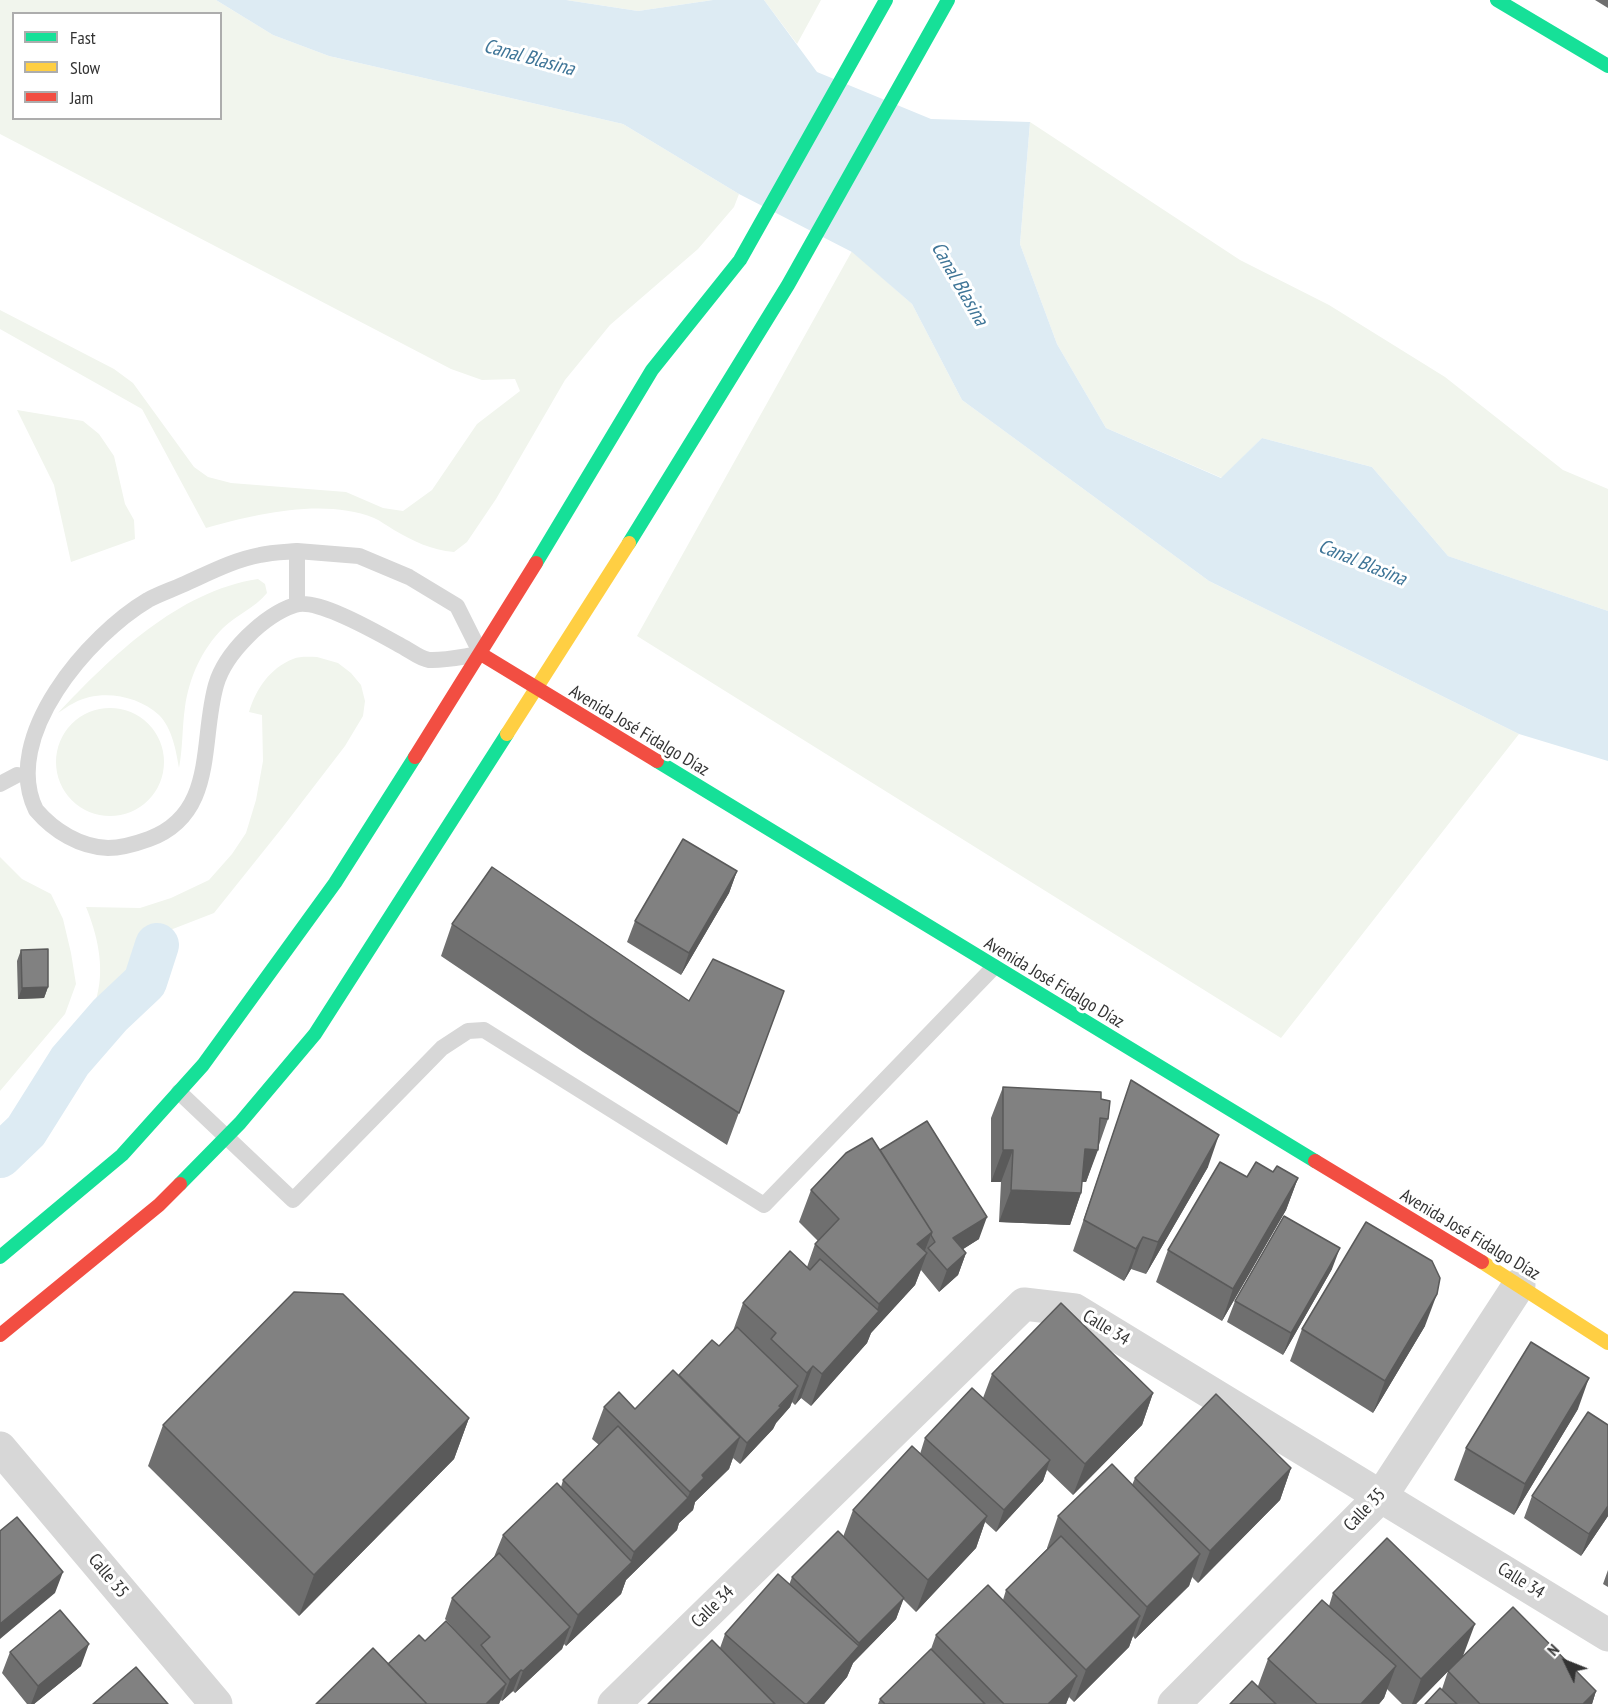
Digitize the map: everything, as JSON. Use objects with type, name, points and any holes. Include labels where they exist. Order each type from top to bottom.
[{"type":"street","points":[[0,1257],[123,1155],[203,1065],[336,883],[481,654],[652,370],[740,260],[886,0]]},
{"type":"street","points":[[0,1335],[159,1204],[226,1137],[315,1034],[597,595],[788,285],[945,5],[956,0]]},
{"type":"street","points":[[1497,0],[1608,66]]},
{"type":"street","name":"Avenida José Fidalgo Díaz","points":[[481,654],[1519,1286],[1608,1343]]},
{"type":"street","name":"Calle 35","points":[[1174,1704],[1382,1495],[1519,1286]]},
{"type":"street","name":"Calle 34","points":[[614,1704],[1024,1304],[1075,1310],[1382,1495],[1608,1635]]},
{"type":"street","name":"Calle 35","points":[[0,1448],[216,1704]]},
{"type":"lane","points":[[297,551],[297,603]]},
{"type":"lane","points":[[297,551],[358,556],[409,577],[457,606],[481,654],[427,660],[323,607],[297,603],[259,625],[231,653],[216,684],[200,788],[188,811],[165,833],[109,848],[72,840],[46,822],[28,801],[17,775],[21,744],[29,717],[58,676],[98,636],[149,600],[219,568],[260,555],[297,551]]},
{"type":"lane","points":[[0,784],[17,775]]},
{"type":"lane","points":[[179,1092],[293,1200],[442,1048],[468,1032],[484,1030],[764,1205],[994,967]]},
{"type":"shaded area","points":[[0,0],[216,0],[273,35],[329,56],[623,124],[739,194],[734,207],[698,249],[610,325],[565,380],[496,499],[467,542],[454,552],[422,544],[374,518],[334,509],[268,513],[206,528],[142,409],[0,329],[0,310],[114,369],[133,383],[194,467],[208,477],[231,483],[346,492],[383,508],[403,511],[432,490],[477,424],[520,391],[515,379],[482,380],[451,369],[0,134]]},
{"type":"shaded area","points":[[566,0],[713,0],[638,11]]},
{"type":"shaded area","points":[[764,0],[821,0],[797,44]]},
{"type":"shaded area","points":[[1030,122],[1240,260],[1329,305],[1445,377],[1563,470],[1608,489],[1608,611],[1448,556],[1372,467],[1262,438],[1222,478],[1106,428],[1057,344],[1020,244]]},
{"type":"shaded area","points":[[852,251],[912,304],[962,400],[1209,581],[1519,734],[1281,1038],[637,636]]},
{"type":"shaded area","points":[[17,410],[83,421],[99,434],[114,456],[125,504],[134,520],[135,539],[71,562],[54,485]]},
{"type":"shaded area","points":[[258,579],[265,584],[267,593],[257,603],[228,623],[216,636],[193,675],[185,707],[179,768],[175,747],[167,726],[159,715],[140,703],[118,696],[95,696],[74,703],[58,713],[123,649],[174,612],[200,597],[229,586]]},
{"type":"shaded area","points":[[299,657],[317,657],[338,663],[361,685],[365,701],[363,716],[345,746],[214,913],[147,939],[137,956],[124,989],[105,1013],[78,1035],[97,996],[100,973],[99,950],[86,907],[140,908],[171,898],[209,880],[232,854],[246,833],[256,800],[263,761],[262,715],[249,712],[256,695],[265,680],[285,663]]},
{"type":"shaded area","points":[[110,708],[131,712],[148,724],[160,741],[164,762],[160,783],[148,800],[131,812],[110,816],[89,812],[72,800],[60,783],[56,762],[60,741],[72,724],[89,712]]},
{"type":"shaded area","points":[[0,857],[22,879],[51,894],[63,919],[76,984],[65,1014],[0,1091]]},
{"type":"water","name":"Canal Blasina","points":[[216,0],[566,0],[638,11],[713,0],[764,0],[817,72],[931,119],[1030,122],[1020,244],[1057,344],[1106,428],[1221,478],[1262,438],[1372,467],[1448,556],[1608,611],[1608,761],[1519,734],[1209,581],[962,400],[912,304],[852,252],[739,194],[623,124],[329,56],[273,35]]},
{"type":"building","points":[[683,839],[737,871],[689,953],[635,921]]},
{"type":"building","points":[[492,867],[689,1001],[713,959],[784,991],[739,1113],[452,924]]},
{"type":"building","points":[[48,949],[48,987],[22,988],[21,950]]},
{"type":"building","points":[[1131,1080],[1219,1135],[1158,1242],[1143,1237],[1136,1249],[1084,1220]]},
{"type":"building","points":[[1003,1087],[1101,1092],[1101,1099],[1110,1101],[1108,1119],[1100,1118],[1098,1150],[1085,1149],[1081,1193],[1011,1190],[1013,1150],[1003,1150]]},
{"type":"building","points":[[927,1121],[987,1217],[953,1238],[966,1253],[947,1270],[928,1248],[935,1242],[931,1235],[932,1232],[880,1150]]},
{"type":"building","points":[[872,1138],[932,1232],[917,1244],[927,1253],[879,1304],[815,1244],[839,1219],[811,1190],[846,1153]]},
{"type":"building","points":[[1220,1162],[1247,1177],[1256,1162],[1273,1172],[1277,1166],[1298,1178],[1233,1289],[1168,1250]]},
{"type":"building","points":[[1284,1216],[1340,1248],[1291,1333],[1235,1301]]},
{"type":"building","points":[[1366,1222],[1432,1261],[1440,1278],[1437,1294],[1385,1381],[1302,1329]]},
{"type":"building","points":[[790,1251],[810,1270],[820,1259],[879,1311],[822,1374],[813,1366],[807,1373],[771,1339],[776,1333],[743,1303]]},
{"type":"building","points":[[294,1292],[343,1294],[469,1418],[314,1575],[163,1425]]},
{"type":"building","points":[[1061,1303],[1153,1393],[1085,1464],[992,1374]]},
{"type":"building","points":[[737,1327],[798,1386],[747,1443],[679,1375],[712,1340],[719,1346]]},
{"type":"building","points":[[1531,1342],[1589,1378],[1525,1484],[1466,1448]]},
{"type":"building","points":[[673,1370],[740,1437],[702,1475],[704,1478],[690,1492],[604,1407],[619,1392],[635,1409]]},
{"type":"building","points":[[972,1388],[1050,1460],[1004,1510],[925,1438]]},
{"type":"building","points":[[1216,1394],[1291,1468],[1210,1551],[1135,1478]]},
{"type":"building","points":[[1588,1412],[1608,1425],[1608,1506],[1589,1534],[1532,1496]]},
{"type":"building","points":[[618,1426],[688,1498],[634,1552],[563,1480]]},
{"type":"building","points":[[912,1446],[987,1516],[928,1580],[853,1510]]},
{"type":"building","points":[[1112,1464],[1200,1554],[1147,1607],[1058,1516]]},
{"type":"building","points":[[557,1483],[632,1562],[578,1615],[503,1535]]},
{"type":"building","points":[[17,1517],[63,1572],[0,1624],[0,1531]]},
{"type":"building","points":[[838,1531],[904,1598],[859,1643],[792,1577]]},
{"type":"building","points":[[1061,1536],[1140,1616],[1086,1670],[1006,1590]]},
{"type":"building","points":[[1387,1538],[1475,1624],[1421,1679],[1333,1593]]},
{"type":"building","points":[[499,1553],[570,1627],[523,1671],[521,1670],[510,1680],[481,1645],[490,1637],[452,1598]]},
{"type":"building","points":[[778,1574],[859,1646],[807,1704],[725,1634]]},
{"type":"building","points":[[988,1585],[1077,1676],[1048,1704],[1004,1704],[936,1635]]},
{"type":"building","points":[[1322,1600],[1396,1666],[1361,1704],[1317,1704],[1268,1659]]},
{"type":"building","points":[[1513,1607],[1596,1691],[1583,1704],[1480,1704],[1448,1671]]},
{"type":"building","points":[[60,1610],[89,1644],[38,1686],[10,1652]]},
{"type":"building","points":[[446,1621],[506,1684],[486,1704],[427,1704],[388,1664],[419,1635],[425,1641]]},
{"type":"building","points":[[712,1640],[775,1704],[648,1704]]},
{"type":"building","points":[[373,1648],[427,1704],[316,1704]]},
{"type":"building","points":[[931,1649],[985,1704],[885,1704],[880,1699]]},
{"type":"building","points":[[136,1667],[168,1704],[93,1704]]},
{"type":"building","points":[[1252,1681],[1276,1704],[1230,1704]]},
{"type":"building","points":[[1440,1688],[1457,1704],[1425,1704]]},
{"type":"waterway","points":[[0,1156],[26,1131],[70,1061],[110,1015],[145,982],[157,945]]},
{"type":"traffic: fast","points":[[536,563],[652,370],[740,260],[886,0]]},
{"type":"traffic: fast","points":[[629,543],[788,285],[948,0]]},
{"type":"traffic: fast","points":[[1497,0],[1608,66]]},
{"type":"traffic: fast","points":[[180,1184],[240,1123],[315,1034],[507,734]]},
{"type":"traffic: fast","points":[[0,1257],[122,1155],[203,1065],[335,883],[415,757]]},
{"type":"traffic: fast","points":[[657,761],[1315,1161]]},
{"type":"traffic: slow","points":[[507,734],[629,543]]},
{"type":"traffic: slow","points":[[1482,1262],[1608,1343]]},
{"type":"traffic: jam","points":[[415,757],[536,563]]},
{"type":"traffic: jam","points":[[481,654],[657,761]]},
{"type":"traffic: jam","points":[[1315,1161],[1482,1262]]},
{"type":"traffic: jam","points":[[0,1335],[159,1205],[180,1184]]}]
